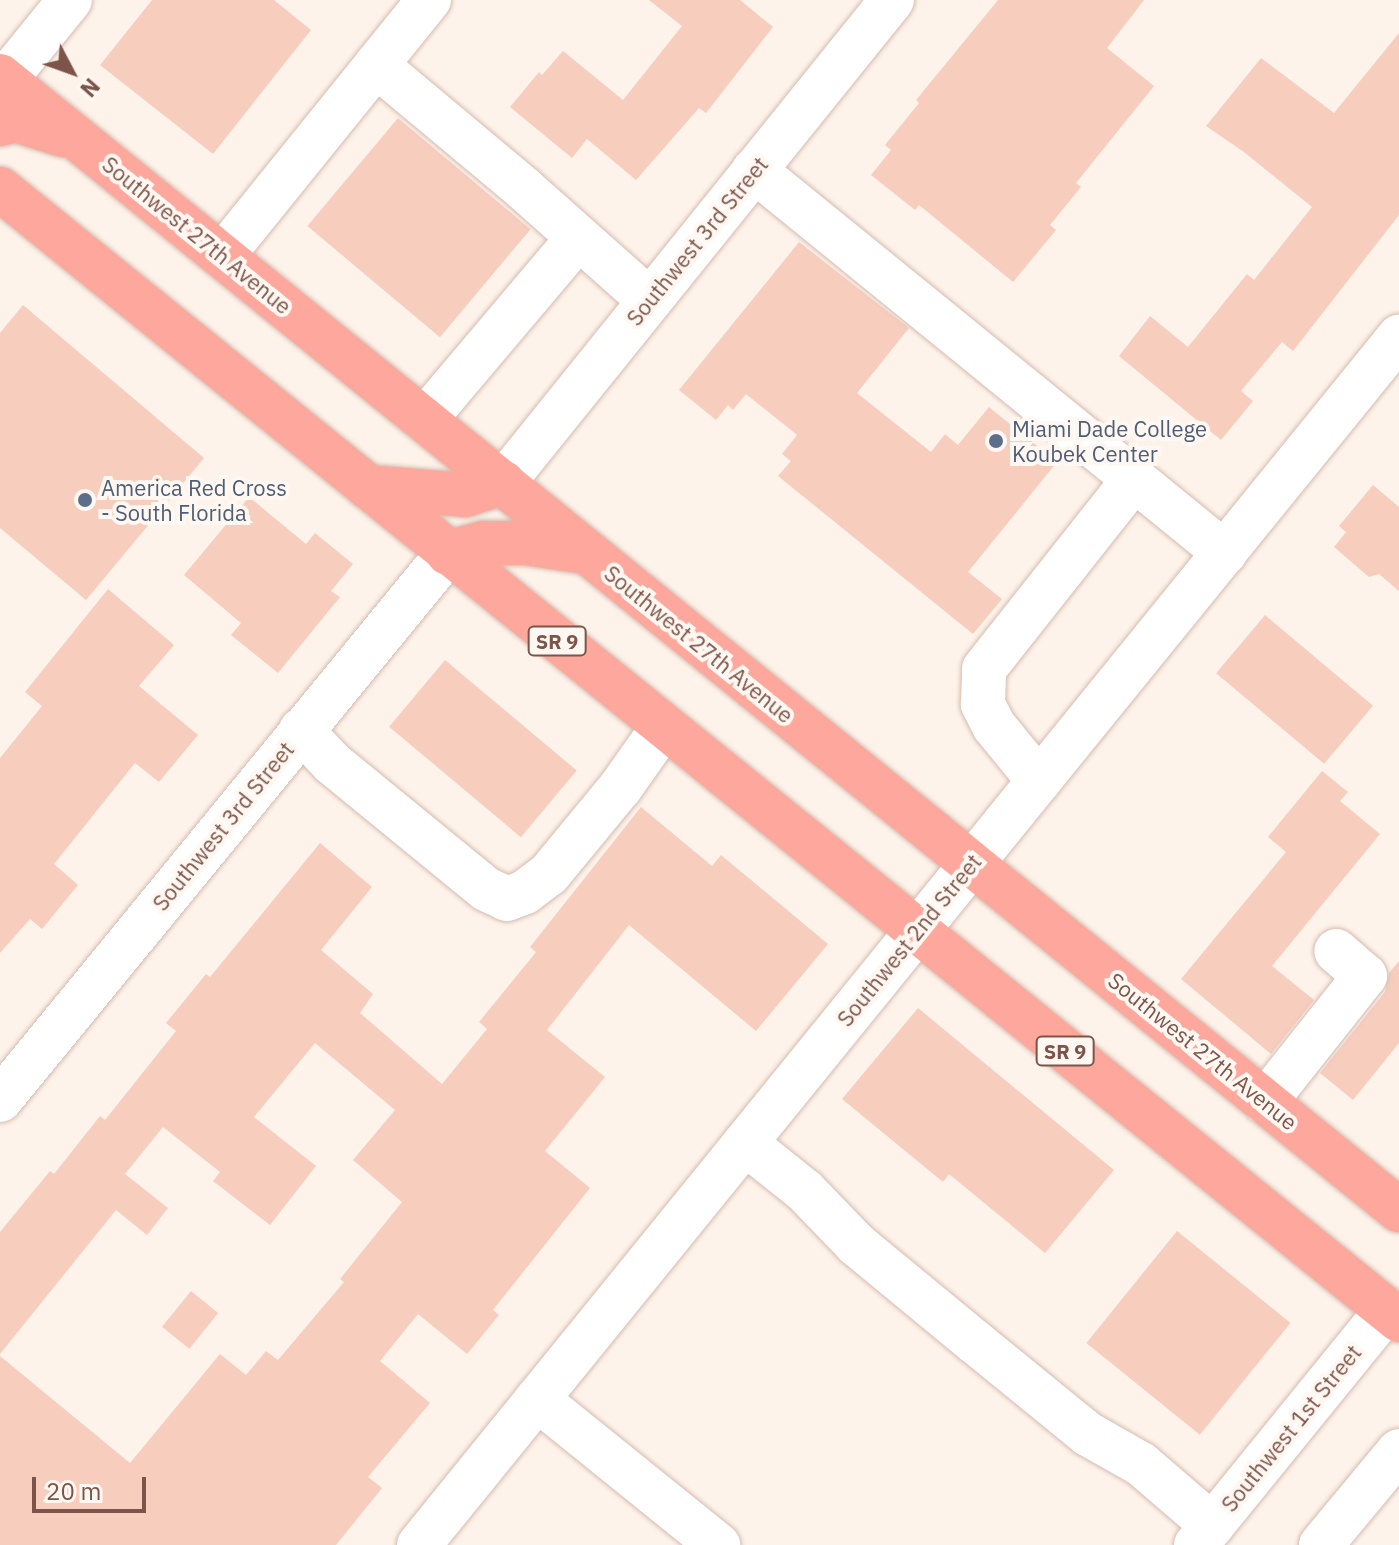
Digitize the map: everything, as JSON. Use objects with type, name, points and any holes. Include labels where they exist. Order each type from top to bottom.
[{"type":"highway","name":"Southwest 27th Avenue","points":[[2,78],[426,418],[585,552],[1399,1210]]},
{"type":"highway","points":[[0,124],[16,120],[80,141]]},
{"type":"highway","name":"SR 9","points":[[0,189],[1393,1315]]},
{"type":"highway","points":[[368,487],[465,495],[503,483]]},
{"type":"highway","points":[[448,553],[484,543],[526,543],[585,552]]},
{"type":"street","points":[[2,78],[70,0]]},
{"type":"street","points":[[223,255],[429,0]]},
{"type":"street","name":"Southwest 3rd Street","points":[[503,483],[892,0]]},
{"type":"street","points":[[376,65],[523,188],[649,300]]},
{"type":"street","points":[[754,170],[1225,553]]},
{"type":"street","points":[[426,418],[577,239]]},
{"type":"street","name":"Southwest 2nd Street","points":[[419,1545],[1399,337]]},
{"type":"street","points":[[1039,781],[994,726],[983,704],[984,669],[1135,478]]},
{"type":"street","name":"Southwest 3rd Street","points":[[0,1100],[448,553]]},
{"type":"street","points":[[301,730],[332,763],[486,889],[507,899],[525,892],[559,862],[620,788],[663,727]]},
{"type":"street","points":[[1265,1102],[1365,976],[1336,951]]},
{"type":"street","points":[[745,1143],[805,1191],[856,1244],[1088,1434],[1141,1464],[1204,1535]]},
{"type":"street","name":"Southwest 1st Street","points":[[1204,1535],[1393,1315]]},
{"type":"street","points":[[537,1399],[718,1545]]},
{"type":"street","points":[[1321,1545],[1399,1451]]},
{"type":"building","points":[[152,0],[274,0],[311,30],[213,154],[100,65]]},
{"type":"building","points":[[649,0],[740,0],[773,27],[706,113],[699,108],[636,180],[587,139],[572,158],[510,107],[539,72],[542,75],[563,51],[623,100],[682,26]]},
{"type":"building","points":[[998,0],[1144,0],[1107,48],[1154,86],[1076,183],[1081,187],[1050,225],[1056,230],[1013,282],[919,205],[915,210],[871,175],[891,150],[885,145],[919,103],[916,100]]},
{"type":"building","points":[[1399,33],[1399,215],[1293,351],[1282,342],[1241,391],[1253,401],[1221,440],[1119,356],[1150,316],[1188,347],[1247,274],[1254,280],[1312,207],[1244,152],[1206,126],[1261,58],[1334,113]]},
{"type":"building","points":[[398,118],[531,229],[440,337],[307,226]]},
{"type":"building","name":"Miami Dade College Koubek Center","points":[[799,242],[909,328],[857,393],[931,452],[945,434],[958,445],[989,407],[1057,462],[968,572],[1002,599],[973,634],[778,476],[791,461],[782,454],[797,435],[746,394],[733,410],[728,405],[716,420],[679,390]]},
{"type":"building","name":"America Red Cross - South Florida","points":[[23,305],[204,458],[86,600],[0,528],[0,333]]},
{"type":"building","points":[[1373,485],[1399,507],[1399,591],[1379,574],[1369,577],[1334,547],[1346,532],[1339,526]]},
{"type":"building","points":[[249,497],[306,544],[315,533],[353,564],[331,591],[340,597],[278,673],[231,635],[241,623],[184,575]]},
{"type":"building","points":[[108,589],[174,645],[139,686],[198,735],[159,782],[135,763],[54,864],[78,885],[42,929],[30,919],[0,953],[0,758],[42,706],[25,692]]},
{"type":"building","points":[[1265,615],[1373,706],[1324,764],[1216,673]]},
{"type":"building","points":[[445,660],[577,771],[521,837],[389,727]]},
{"type":"building","points":[[1322,771],[1348,792],[1340,801],[1380,834],[1272,966],[1314,1000],[1271,1054],[1181,979],[1286,852],[1268,837]]},
{"type":"building","points":[[641,807],[712,866],[721,855],[828,944],[756,1031],[629,925],[547,1030],[605,1077],[545,1151],[590,1188],[493,1310],[499,1315],[467,1354],[418,1314],[380,1361],[430,1403],[368,1477],[382,1488],[336,1545],[0,1545],[0,1356],[130,1463],[220,1354],[246,1375],[266,1351],[278,1360],[344,1282],[340,1279],[402,1202],[353,1160],[395,1110],[315,1043],[254,1117],[316,1166],[270,1225],[213,1181],[220,1172],[163,1127],[125,1174],[168,1208],[147,1235],[116,1210],[0,1354],[0,1232],[50,1171],[54,1174],[100,1116],[105,1120],[176,1031],[166,1023],[206,974],[210,977],[320,843],[372,887],[321,950],[373,994],[360,1013],[442,1084],[487,1029],[479,1022],[536,952],[530,947]]},
{"type":"building","points":[[1399,961],[1399,1043],[1353,1100],[1320,1073],[1385,992],[1389,973]]},
{"type":"building","points":[[918,1008],[1114,1170],[1045,1253],[949,1174],[943,1182],[842,1099]]},
{"type":"building","points":[[1177,1231],[1290,1323],[1200,1435],[1086,1343]]},
{"type":"building","points":[[191,1291],[218,1313],[189,1349],[162,1327]]},
{"type":"place","name":"Miami Dade College Koubek Center","points":[[996,441]]},
{"type":"place","name":"America Red Cross - South Florida","points":[[85,500]]}]
